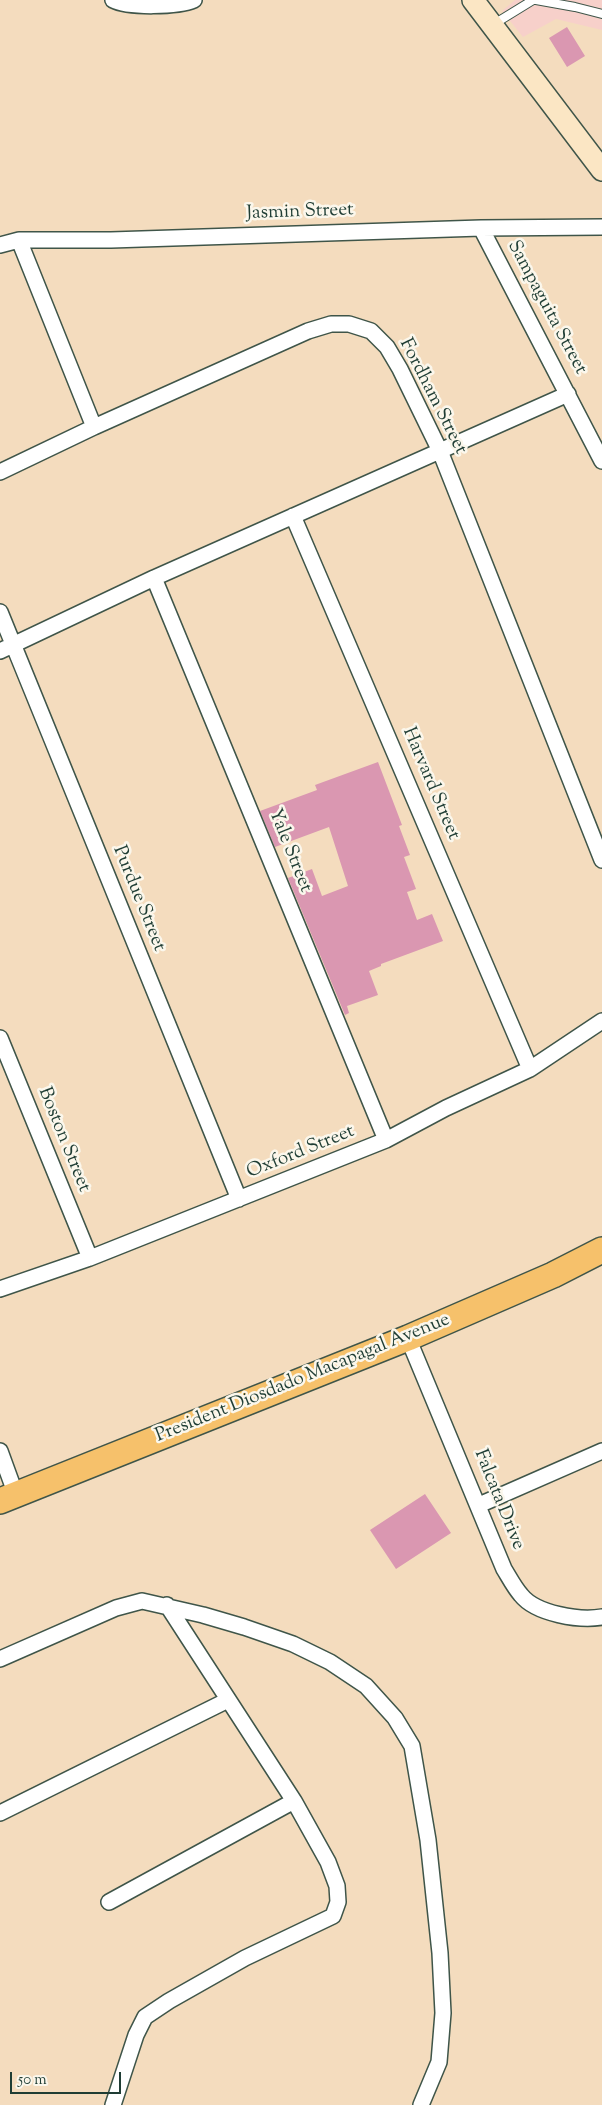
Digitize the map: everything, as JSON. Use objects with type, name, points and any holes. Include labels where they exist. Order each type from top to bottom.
[{"type":"highway","name":"President Diosdado Macapagal Avenue","points":[[8,1498],[408,1338],[552,1275],[602,1250]]},
{"type":"main road","points":[[474,0],[602,170]]},
{"type":"street","points":[[112,0],[125,4],[164,4],[194,0]]},
{"type":"street","name":"Jasmin Street","points":[[0,245],[19,240],[111,240],[481,228],[602,228]]},
{"type":"street","name":"Sampaguita Street","points":[[481,228],[602,461]]},
{"type":"street","points":[[19,240],[94,427]]},
{"type":"street","name":"Fordham Street","points":[[0,472],[94,427],[308,331],[330,324],[350,324],[371,332],[387,347],[400,369],[440,451],[602,860]]},
{"type":"street","points":[[6,648],[154,578],[568,394]]},
{"type":"street","name":"Harvard Street","points":[[293,516],[530,1069]]},
{"type":"street","name":"Yale Street","points":[[154,578],[386,1140]]},
{"type":"street","name":"Purdue Street","points":[[0,612],[6,648],[239,1200]]},
{"type":"street","name":"Oxford Street","points":[[0,1289],[90,1258],[386,1140],[446,1108],[530,1069],[602,1021]]},
{"type":"street","name":"Boston Street","points":[[0,1038],[90,1258]]},
{"type":"street","name":"Falcata Drive","points":[[408,1338],[504,1569],[522,1597],[543,1610],[566,1616],[593,1618],[602,1616]]},
{"type":"street","points":[[0,1451],[8,1498]]},
{"type":"street","points":[[479,1505],[602,1451]]},
{"type":"street","points":[[0,1659],[116,1608],[142,1602],[167,1605],[244,1627],[293,1644],[330,1662],[366,1686],[396,1718],[412,1746],[428,1840],[440,1952],[443,2013],[439,2062],[421,2105]]},
{"type":"street","points":[[113,2105],[136,2035],[145,2017],[168,2001],[245,1958],[333,1916],[338,1902],[337,1886],[328,1862],[294,1801],[167,1605]]},
{"type":"street","points":[[0,1813],[228,1700]]},
{"type":"street","points":[[109,1902],[294,1801]]},
{"type":"lane","points":[[493,25],[534,0],[602,14]]},
{"type":"shaded area","points":[[515,0],[602,0],[602,30],[556,19],[523,37],[502,11]]},
{"type":"building","points":[[567,27],[585,56],[567,67],[549,38]]},
{"type":"building","points":[[378,762],[402,825],[399,826],[410,855],[404,857],[416,889],[407,892],[417,920],[432,914],[443,941],[381,964],[381,966],[369,971],[378,995],[347,1006],[349,1013],[345,1015],[288,878],[312,869],[322,896],[348,886],[329,827],[275,847],[260,811],[317,790],[315,785]]},
{"type":"building","points":[[425,1494],[451,1533],[396,1569],[370,1530]]}]
